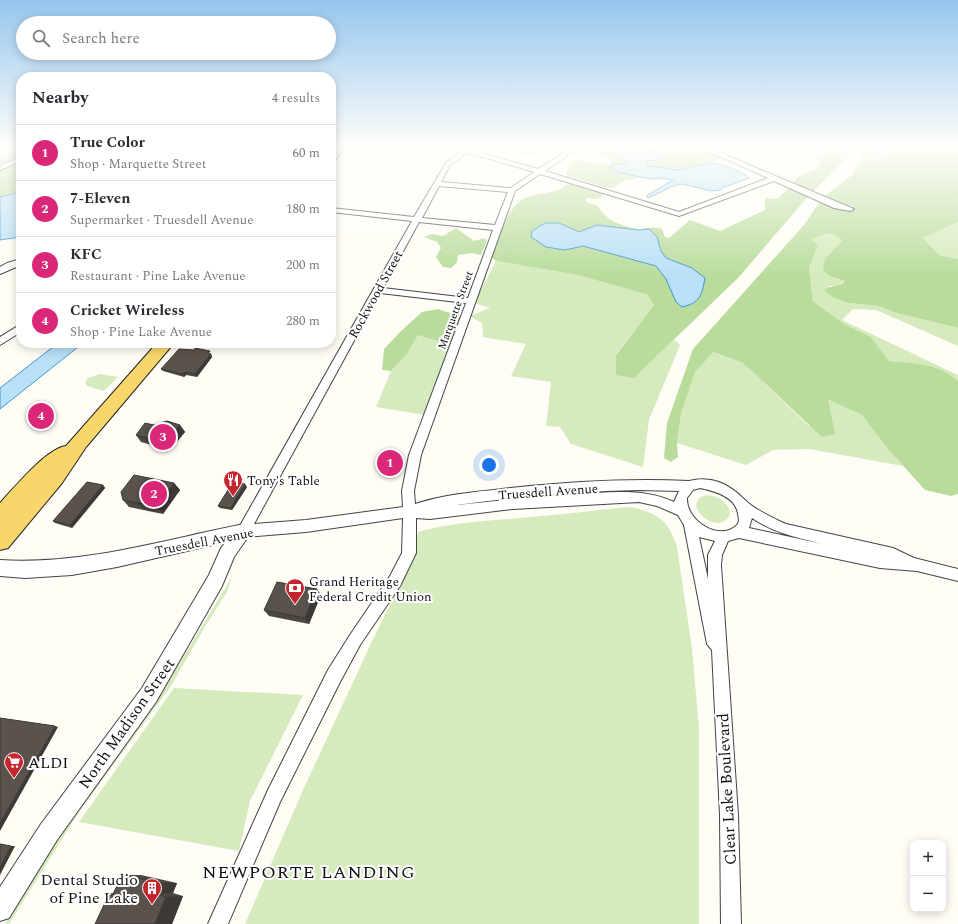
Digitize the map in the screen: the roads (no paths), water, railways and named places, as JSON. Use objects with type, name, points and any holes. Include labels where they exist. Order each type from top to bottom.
[{"type":"main road","points":[[0,541],[55,477],[79,442],[162,348]]},
{"type":"main road","points":[[0,517],[44,469],[79,442]]},
{"type":"street","name":"Rockwood Street","points":[[244,532],[433,191]]},
{"type":"street","name":"Marquette Street","points":[[218,924],[230,893],[274,796],[334,676],[355,640],[395,581],[409,553],[410,540],[408,491],[415,455],[512,191]]},
{"type":"street","points":[[604,191],[674,213],[683,214],[742,191]]},
{"type":"street","points":[[802,191],[837,206],[850,209]]},
{"type":"street","points":[[336,211],[497,228]]},
{"type":"street","points":[[0,271],[16,263]]},
{"type":"street","points":[[377,290],[471,301]]},
{"type":"street","points":[[0,342],[16,331]]},
{"type":"street","points":[[916,565],[893,554],[784,528],[768,522],[744,506],[734,494],[718,485],[700,483],[689,486],[680,497],[681,511],[690,524],[706,533],[724,536],[738,532],[880,562],[916,565],[958,575]]},
{"type":"street","name":"Truesdell Avenue","points":[[409,512],[428,504],[541,490],[659,484],[689,486]]},
{"type":"street","name":"Truesdell Avenue","points":[[0,568],[50,570],[87,566],[129,558],[187,542],[244,532],[409,512],[430,514],[513,504],[639,496],[659,501],[681,511]]},
{"type":"street","points":[[738,532],[746,521],[744,506]]},
{"type":"street","name":"Clear Lake Boulevard","points":[[690,524],[710,627],[719,655]]},
{"type":"street","name":"North Madison Street","points":[[0,909],[49,832],[149,695],[179,646],[216,580],[227,553],[244,532]]},
{"type":"street","name":"Clear Lake Boulevard","points":[[724,536],[715,555],[714,565],[719,626],[719,655],[729,815],[731,924]]},
{"type":"water","points":[[654,191],[662,191],[648,198],[646,196]]},
{"type":"water","points":[[16,193],[16,238],[0,240],[0,197]]},
{"type":"water","points":[[545,223],[559,223],[579,232],[597,225],[639,230],[649,229],[657,237],[661,251],[666,258],[692,268],[705,278],[701,294],[696,301],[682,307],[676,302],[666,279],[656,266],[583,246],[565,250],[546,247],[531,237],[532,231]]},
{"type":"water","points":[[52,348],[77,348],[0,409],[0,388]]},
{"type":"place","name":"Cricket Wireless","points":[[41,416]]},
{"type":"place","name":"KFC","points":[[163,437]]},
{"type":"place","name":"True Color","points":[[390,463]]},
{"type":"place","name":"7-Eleven","points":[[154,494]]},
{"type":"place","name":"Tony's Table","points":[[233,497]]},
{"type":"place","name":"Grand Heritage Federal Credit Union","points":[[295,605]]},
{"type":"place","name":"ALDI","points":[[14,779]]},
{"type":"place","name":"Dental Studio of Pine Lake","points":[[152,905]]},
{"type":"district","name":"NEWPORTE LANDING","points":[[309,872]]}]
